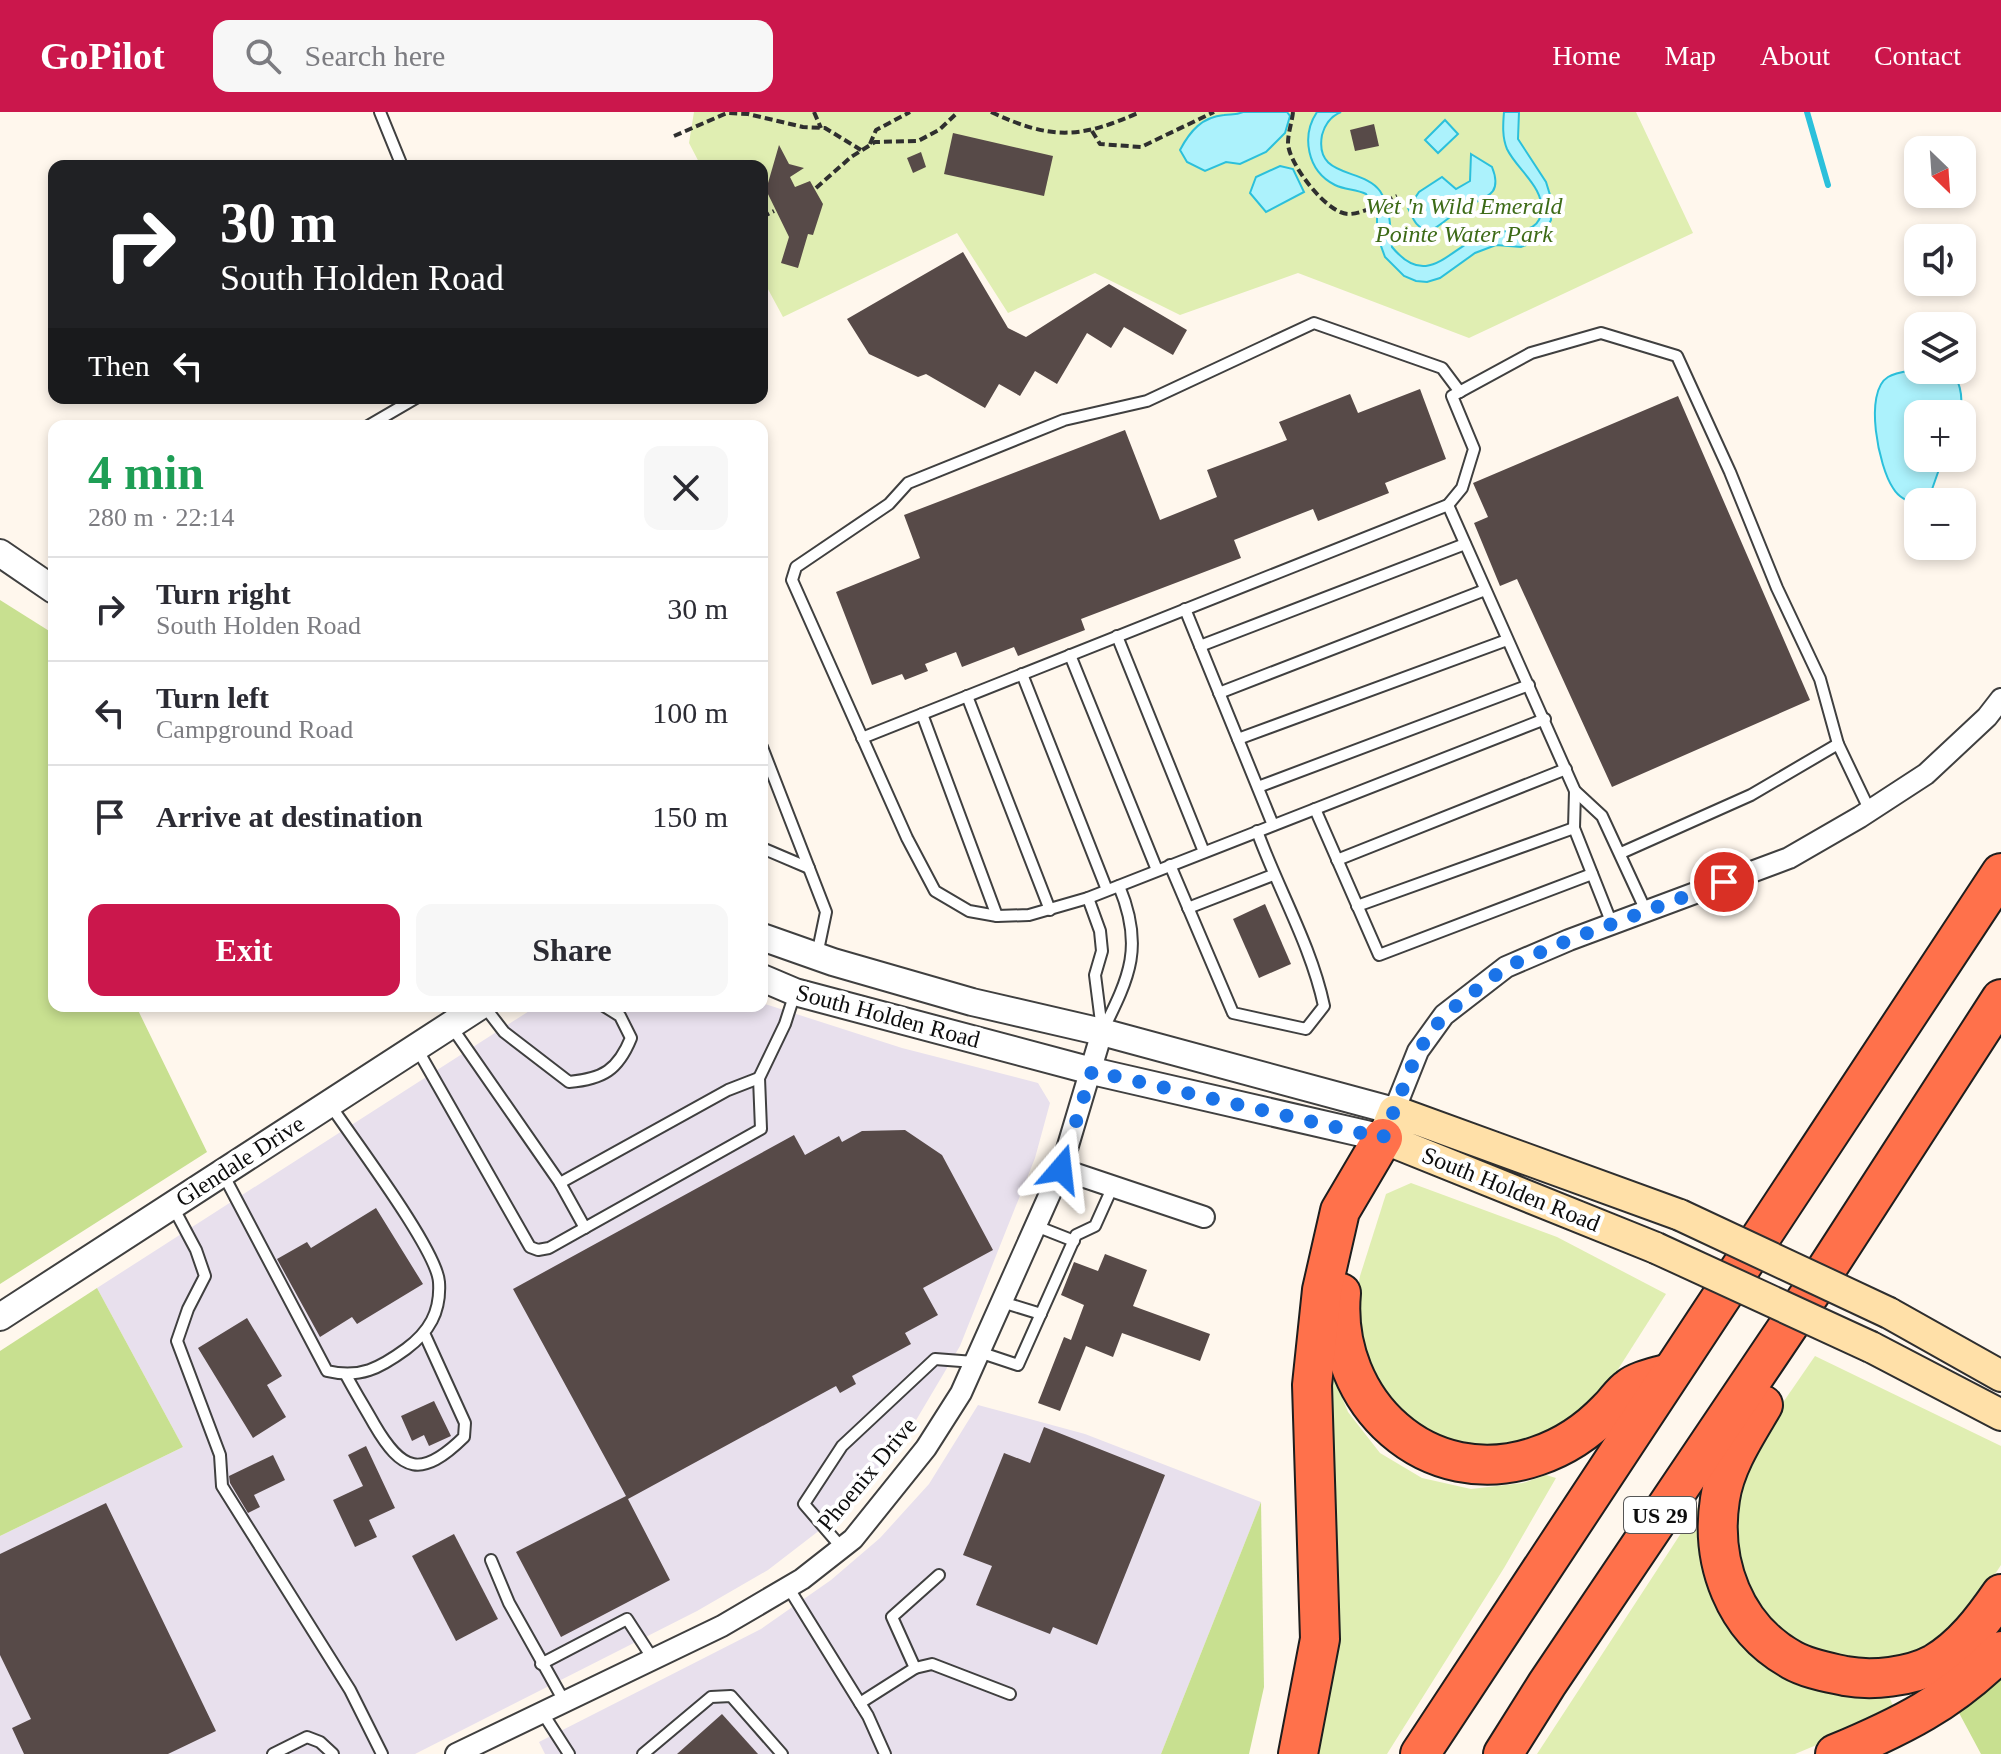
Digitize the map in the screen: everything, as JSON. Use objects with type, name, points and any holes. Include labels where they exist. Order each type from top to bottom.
[{"type":"highway","name":"US 29","points":[[1420,1754],[2001,873]]},
{"type":"highway","name":"US 29","points":[[1503,1754],[1820,1279],[2001,999]]},
{"type":"highway","points":[[1389,1124],[1367,1210],[1341,1286],[1338,1317],[1352,1375],[1369,1404],[1387,1424],[1427,1452],[1472,1466],[1511,1463],[1561,1447],[1587,1430],[1628,1388],[1669,1373]]},
{"type":"highway","points":[[1298,1754],[1320,1639],[1312,1385],[1322,1290],[1340,1211],[1389,1124]]},
{"type":"highway","points":[[1820,1279],[1807,1330],[1737,1447],[1720,1496],[1719,1557],[1734,1601],[1764,1640],[1793,1661],[1862,1679],[1933,1664],[1961,1643],[2001,1594]]},
{"type":"highway","points":[[1835,1754],[1891,1731],[1939,1704],[1975,1677],[2001,1651]]},
{"type":"main road","name":"South Holden Road","points":[[1389,1124],[1680,1215],[1889,1313],[2001,1376]]},
{"type":"main road","name":"South Holden Road","points":[[1389,1124],[1871,1347],[2001,1415]]},
{"type":"street","points":[[0,553],[48,586]]},
{"type":"street","points":[[1389,1124],[1418,1051],[1444,1015],[1506,967],[1789,858],[1926,774],[1987,717],[2001,699]]},
{"type":"street","name":"South Holden Road","points":[[768,939],[817,957],[972,1002],[1102,1032],[1389,1124]]},
{"type":"street","name":"South Holden Road","points":[[768,981],[795,992],[1092,1071],[1389,1124]]},
{"type":"street","name":"Glendale Drive","points":[[0,1317],[472,1012]]},
{"type":"street","name":"Phoenix Drive","points":[[456,1754],[480,1748],[542,1711],[722,1626],[788,1587],[853,1539],[926,1448],[961,1393],[1061,1169],[1102,1032]]},
{"type":"street","points":[[1061,1169],[1204,1217]]},
{"type":"lane","points":[[380,112],[400,160]]},
{"type":"lane","points":[[1460,392],[1442,368],[1314,323],[1147,401],[1064,420],[908,483],[889,504],[796,567],[792,580],[907,838],[935,891],[969,911],[997,916],[1029,915],[1088,898],[1545,719]]},
{"type":"lane","points":[[862,738],[1448,505],[1462,488],[1474,449],[1452,396],[1531,353],[1601,333],[1677,356],[1820,679],[1838,744],[1870,811]]},
{"type":"lane","points":[[378,420],[406,404]]},
{"type":"lane","points":[[1448,505],[1575,791],[1574,828],[1612,924]]},
{"type":"lane","points":[[1200,646],[1465,544]]},
{"type":"lane","points":[[1219,693],[1485,590]]},
{"type":"lane","points":[[1185,609],[1273,825]]},
{"type":"lane","points":[[1117,636],[1204,852]]},
{"type":"lane","points":[[1238,739],[1507,640]]},
{"type":"lane","points":[[1070,655],[1157,870]]},
{"type":"lane","points":[[1022,674],[1107,890]]},
{"type":"lane","points":[[1258,787],[1529,685]]},
{"type":"lane","points":[[967,696],[1050,910]]},
{"type":"lane","points":[[922,714],[997,916]]},
{"type":"lane","points":[[1621,853],[1751,795],[1838,744]]},
{"type":"lane","points":[[768,762],[826,912],[817,957]]},
{"type":"lane","points":[[1337,860],[1566,769]]},
{"type":"lane","points":[[1575,791],[1602,816],[1646,911]]},
{"type":"lane","points":[[1315,809],[1379,955],[1592,874]]},
{"type":"lane","points":[[1357,906],[1574,828]]},
{"type":"lane","points":[[1170,865],[1233,1013],[1306,1029],[1324,1006],[1317,974],[1257,831]]},
{"type":"lane","points":[[768,851],[809,868]]},
{"type":"lane","points":[[1188,908],[1273,875]]},
{"type":"lane","points":[[1102,1032],[1125,986],[1132,958],[1131,918],[1119,886]]},
{"type":"lane","points":[[1088,898],[1097,915],[1100,931],[1102,951],[1095,975],[1102,1032]]},
{"type":"lane","points":[[416,1047],[530,1247],[538,1250],[549,1248],[761,1129],[759,1078],[785,1024],[795,992]]},
{"type":"lane","points":[[487,1012],[504,1032],[569,1082],[594,1080],[622,1060],[631,1038],[620,1016],[614,1012]]},
{"type":"lane","points":[[450,1025],[560,1183],[585,1228]]},
{"type":"lane","points":[[560,1183],[728,1090],[759,1078]]},
{"type":"lane","points":[[222,1172],[327,1371],[346,1375],[382,1367],[419,1340],[436,1317],[439,1280],[430,1256],[329,1103]]},
{"type":"lane","points":[[842,1548],[804,1504],[842,1446],[935,1359],[977,1357],[1018,1365],[1076,1235],[1095,1226],[1113,1186]]},
{"type":"lane","points":[[171,1205],[196,1250],[205,1276],[188,1309],[177,1341],[220,1455],[222,1486],[350,1690],[382,1754]]},
{"type":"lane","points":[[1036,1226],[1074,1241]]},
{"type":"lane","points":[[1002,1302],[1041,1314]]},
{"type":"lane","points":[[346,1375],[388,1448],[398,1459],[406,1464],[422,1465],[453,1449],[464,1437],[465,1423],[424,1333]]},
{"type":"lane","points":[[491,1560],[509,1603],[564,1701]]},
{"type":"lane","points":[[915,1668],[892,1617],[939,1575]]},
{"type":"lane","points":[[788,1587],[860,1703],[885,1754]]},
{"type":"lane","points":[[541,1664],[627,1619],[653,1659]]},
{"type":"lane","points":[[860,1703],[915,1668],[932,1664],[1010,1694]]},
{"type":"lane","points":[[643,1754],[711,1697],[731,1696],[782,1754]]},
{"type":"lane","points":[[542,1711],[569,1754]]},
{"type":"lane","points":[[273,1754],[307,1737],[320,1742],[333,1754]]},
{"type":"path","points":[[814,112],[821,128]]},
{"type":"path","points":[[870,145],[876,130],[910,112]]},
{"type":"path","points":[[816,188],[875,142],[918,141],[939,130],[958,112]]},
{"type":"path","points":[[991,112],[1021,126],[1047,133],[1092,131],[1140,112]]},
{"type":"path","points":[[1092,131],[1100,144],[1141,147],[1214,112]]},
{"type":"path","points":[[1293,112],[1287,145],[1295,165],[1334,209],[1352,214],[1397,196]]},
{"type":"path","points":[[674,136],[727,113],[748,114],[803,127],[821,128],[861,150]]},
{"type":"path","points":[[768,214],[774,211]]},
{"type":"shaded area","points":[[768,1005],[902,1048],[1038,1083],[1050,1103],[1035,1158],[960,1346],[896,1454],[829,1523],[768,1570],[697,1611],[415,1754],[0,1754],[0,1536],[183,1447],[97,1288],[528,1012],[768,1012]]},
{"type":"shaded area","points":[[978,1405],[1085,1434],[1261,1502],[1161,1754],[545,1754],[539,1742],[761,1629],[831,1580],[880,1538],[929,1484]]},
{"type":"green space","name":"Wet 'n Wild Emerald Pointe Water Park","points":[[694,112],[1636,112],[1693,233],[1469,338],[1298,273],[1180,315],[1095,273],[1008,313],[957,233],[783,317],[768,289],[768,160],[698,160],[689,143]]},
{"type":"green space","points":[[0,600],[48,630],[48,1012],[139,1012],[207,1152],[0,1284]]},
{"type":"green space","points":[[1411,1183],[1557,1237],[1666,1294],[1594,1407],[1559,1433],[1505,1452],[1456,1449],[1379,1399],[1353,1315],[1360,1276],[1386,1194]]},
{"type":"green space","points":[[97,1288],[183,1447],[0,1536],[0,1351]]},
{"type":"green space","points":[[1815,1356],[2001,1446],[2001,1565],[1962,1624],[1927,1651],[1870,1668],[1790,1646],[1738,1585],[1736,1471]]},
{"type":"green space","points":[[1331,1370],[1348,1412],[1380,1453],[1422,1478],[1471,1489],[1523,1483],[1546,1475],[1556,1478],[1504,1568],[1387,1754],[1311,1754],[1320,1403]]},
{"type":"green space","points":[[1702,1501],[1732,1626],[1887,1692],[1894,1708],[1795,1754],[1537,1754]]},
{"type":"green space","points":[[1261,1502],[1264,1687],[1249,1754],[1161,1754]]},
{"type":"green space","points":[[2001,1676],[2001,1754],[1981,1754],[1958,1711],[1984,1694]]},
{"type":"water","points":[[1243,112],[1287,112],[1290,116],[1285,133],[1266,152],[1240,164],[1226,162],[1205,171],[1187,162],[1180,150],[1198,126],[1216,116]]},
{"type":"water","points":[[1317,112],[1341,112],[1331,118],[1323,131],[1321,149],[1325,159],[1332,166],[1363,178],[1380,191],[1388,211],[1392,247],[1405,260],[1429,266],[1488,233],[1519,231],[1538,222],[1541,214],[1539,196],[1507,149],[1504,112],[1519,112],[1518,139],[1546,182],[1551,220],[1536,241],[1521,247],[1496,245],[1475,253],[1440,278],[1427,282],[1404,276],[1385,257],[1377,235],[1377,215],[1366,194],[1335,185],[1318,171],[1313,162],[1308,142]]},
{"type":"water","points":[[1445,120],[1458,134],[1438,153],[1425,140]]},
{"type":"water","points":[[1471,154],[1492,167],[1495,185],[1490,195],[1463,208],[1430,231],[1418,226],[1408,208],[1419,192],[1442,177],[1456,189],[1470,181]]},
{"type":"water","points":[[1280,166],[1293,169],[1304,192],[1266,212],[1250,193],[1256,177]]},
{"type":"water","points":[[1904,372],[1904,384],[1959,384],[1961,400],[1904,400],[1904,472],[1938,472],[1932,488],[1904,488],[1904,498],[1895,491],[1883,464],[1875,413],[1880,385],[1888,377]]},
{"type":"building","points":[[1374,124],[1379,146],[1355,151],[1350,130]]},
{"type":"building","points":[[953,133],[1053,156],[1044,196],[944,174]]},
{"type":"building","points":[[779,145],[789,164],[804,168],[790,177],[795,187],[810,181],[823,204],[813,235],[808,234],[798,268],[781,263],[789,237],[768,194],[768,183]]},
{"type":"building","points":[[921,152],[926,167],[913,173],[907,158]]},
{"type":"building","points":[[963,252],[1008,328],[1026,337],[1109,284],[1187,330],[1173,355],[1124,327],[1111,348],[1087,333],[1057,384],[1035,371],[1020,396],[999,384],[985,408],[926,374],[918,377],[869,354],[847,319]]},
{"type":"building","points":[[1420,389],[1446,459],[1385,483],[1389,493],[1318,521],[1313,509],[1234,540],[1241,558],[1081,619],[1085,630],[1018,656],[1014,647],[962,667],[956,652],[925,664],[928,671],[905,680],[902,674],[872,685],[836,592],[920,558],[904,515],[1125,430],[1160,520],[1217,497],[1207,470],[1287,440],[1279,422],[1350,394],[1358,413]]},
{"type":"building","points":[[1678,396],[1810,700],[1612,787],[1517,579],[1500,586],[1474,523],[1488,517],[1473,483]]},
{"type":"building","points":[[1265,904],[1291,964],[1259,978],[1233,919]]},
{"type":"building","points":[[905,1130],[942,1155],[993,1250],[923,1288],[938,1315],[905,1333],[911,1344],[852,1376],[856,1384],[840,1393],[836,1386],[628,1499],[670,1580],[561,1637],[516,1552],[626,1496],[513,1289],[794,1135],[805,1155],[839,1136],[842,1142],[862,1131]]},
{"type":"building","points":[[376,1208],[423,1284],[357,1324],[352,1317],[320,1337],[277,1259],[307,1242],[311,1248]]},
{"type":"building","points":[[1105,1254],[1147,1270],[1133,1306],[1210,1334],[1200,1361],[1122,1333],[1113,1357],[1086,1346],[1060,1411],[1038,1403],[1064,1337],[1071,1340],[1084,1305],[1061,1295],[1074,1262],[1098,1271]]},
{"type":"building","points":[[247,1318],[282,1376],[267,1385],[286,1417],[253,1438],[198,1348]]},
{"type":"building","points":[[434,1401],[451,1436],[429,1446],[424,1435],[412,1441],[401,1416]]},
{"type":"building","points":[[1044,1427],[1165,1475],[1097,1645],[1053,1627],[1050,1634],[976,1605],[992,1566],[963,1555],[1004,1453],[1030,1463]]},
{"type":"building","points":[[366,1446],[395,1508],[369,1520],[377,1537],[355,1547],[333,1500],[363,1486],[348,1455]]},
{"type":"building","points":[[273,1455],[285,1480],[254,1495],[260,1507],[248,1513],[229,1476]]},
{"type":"building","points":[[106,1503],[216,1731],[168,1754],[24,1754],[12,1728],[31,1719],[0,1655],[0,1554]]},
{"type":"building","points":[[454,1534],[498,1619],[456,1641],[412,1556]]},
{"type":"building","points":[[722,1714],[758,1754],[677,1754]]},
{"type":"waterway","points":[[1807,112],[1828,185]]},
{"type":"route","points":[[1061,1169],[1092,1071],[1383,1138],[1418,1051],[1444,1015],[1506,967],[1724,882]]}]
